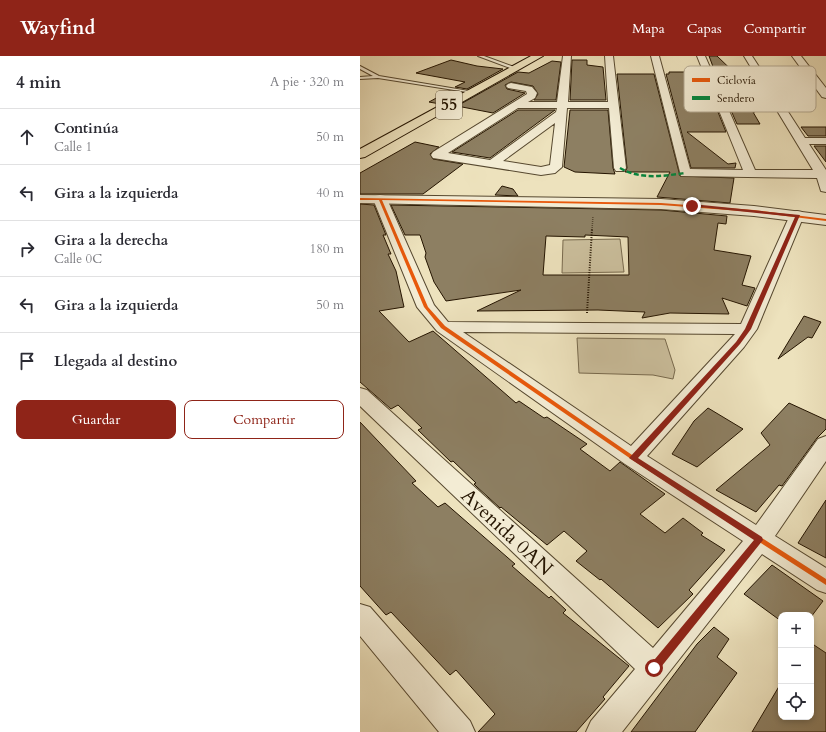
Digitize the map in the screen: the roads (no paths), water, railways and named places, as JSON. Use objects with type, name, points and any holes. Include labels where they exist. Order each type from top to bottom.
[{"type":"highway","name":"55","points":[[360,154],[538,56]]},
{"type":"street","points":[[511,86],[529,89],[532,92],[531,96],[437,155],[541,171],[551,170],[556,167],[567,56]]},
{"type":"street","points":[[609,56],[620,168]]},
{"type":"street","points":[[655,56],[685,173],[822,174]]},
{"type":"street","points":[[701,56],[705,66]]},
{"type":"street","points":[[748,56],[754,66]]},
{"type":"street","points":[[796,56],[804,66]]},
{"type":"street","points":[[822,84],[826,95]]},
{"type":"street","points":[[516,105],[561,109],[614,105]]},
{"type":"street","points":[[492,164],[561,109]]},
{"type":"street","points":[[725,112],[751,174]]},
{"type":"street","points":[[784,112],[822,174],[826,188]]},
{"type":"street","points":[[802,141],[826,140]]},
{"type":"street","points":[[360,199],[594,202],[692,206],[798,215],[826,220]]},
{"type":"street","points":[[380,199],[426,307],[443,327],[633,458],[826,582]]},
{"type":"street","points":[[633,458],[738,343],[748,329],[798,215]]},
{"type":"street","points":[[443,327],[748,329]]},
{"type":"street","name":"Avenida 0AN","points":[[360,396],[654,668]]},
{"type":"street","points":[[602,732],[759,540],[826,444]]},
{"type":"street","points":[[360,616],[459,732]]},
{"type":"lane","points":[[480,56],[515,68]]},
{"type":"lane","points":[[360,67],[378,77]]},
{"type":"lane","points":[[360,78],[378,77],[473,92]]}]
